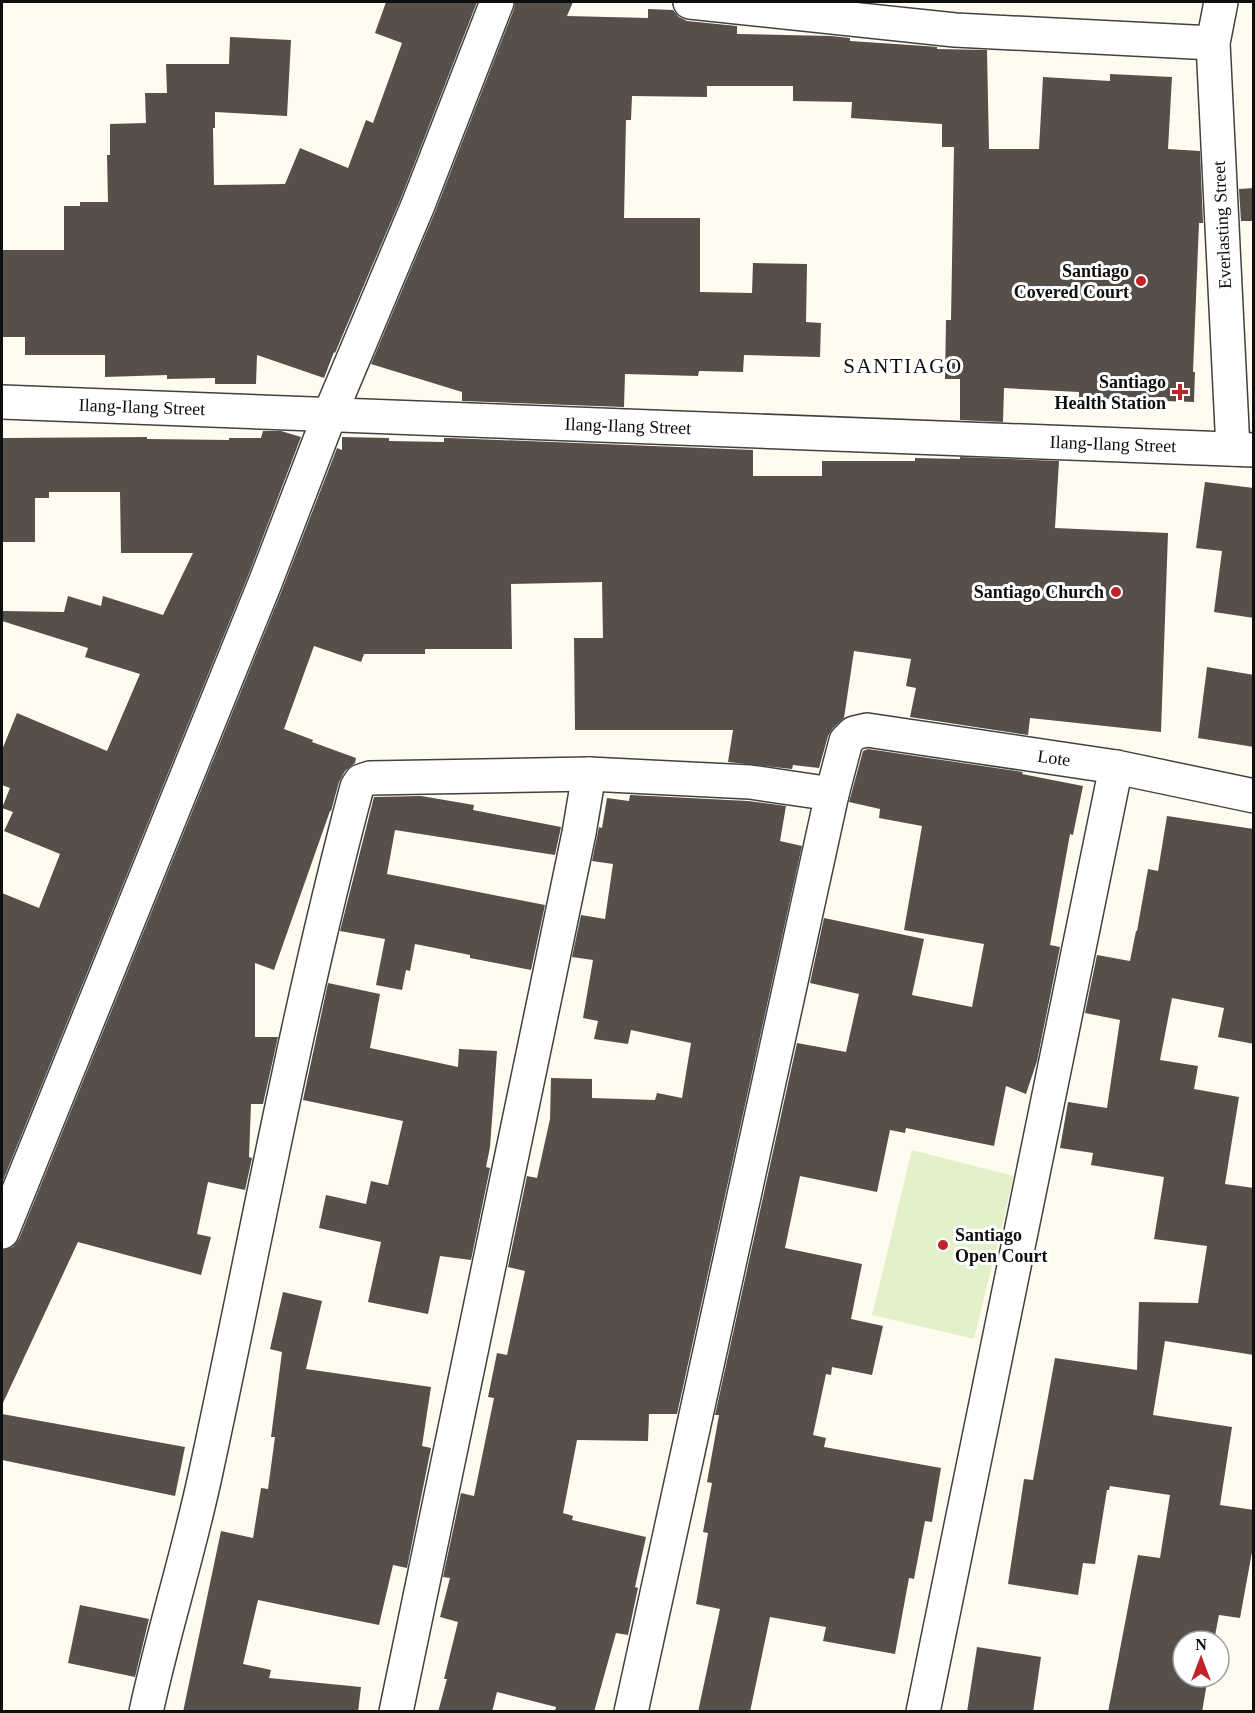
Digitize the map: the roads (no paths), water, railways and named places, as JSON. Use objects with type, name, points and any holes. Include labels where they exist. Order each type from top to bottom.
[{"type":"street","points":[[2,1232],[265,583],[330,414],[384,289],[497,2]]},
{"type":"street","points":[[690,2],[958,16],[1213,43]]},
{"type":"street","name":"Everlasting Street","points":[[1221,2],[1213,43],[1243,450]]},
{"type":"street","name":"Ilang-Ilang Street","points":[[2,402],[1243,450]]},
{"type":"street","name":"Lote","points":[[832,794],[846,741],[854,733],[867,730],[1116,767],[1254,796]]},
{"type":"street","points":[[923,1712],[1116,767]]},
{"type":"street","points":[[396,1712],[579,833],[589,774]]},
{"type":"street","points":[[146,1712],[156,1663],[207,1469],[289,1075],[331,885],[357,787],[362,781],[370,778],[589,774],[750,782],[832,794],[632,1712]]},
{"type":"place","name":"Santiago Covered Court","points":[[1141,281]]},
{"type":"place","name":"Santiago Health Station","points":[[1180,392]]},
{"type":"place","name":"Santiago Church","points":[[1116,592]]},
{"type":"place","name":"Santiago Open Court","points":[[943,1245]]},
{"type":"district","name":"SANTIAGO","points":[[903,366]]}]
